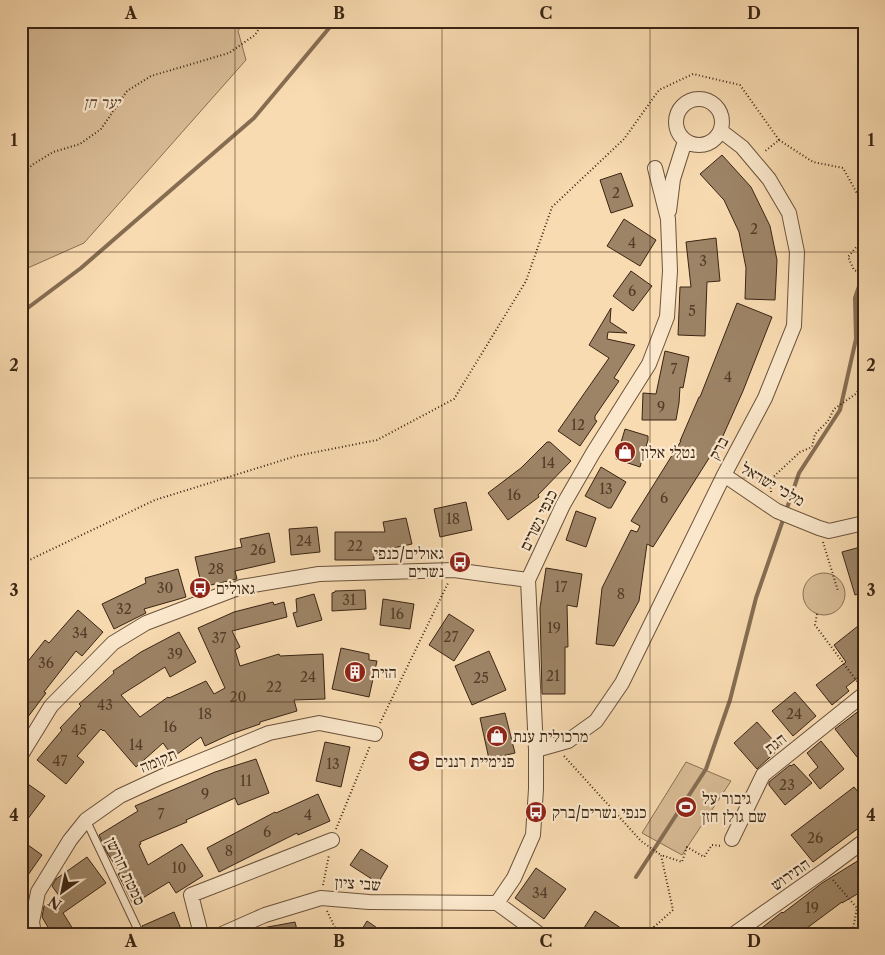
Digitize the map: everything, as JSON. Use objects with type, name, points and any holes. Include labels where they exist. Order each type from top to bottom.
[{"type":"street","points":[[697,98],[712,102],[722,115],[721,131],[717,137],[712,142],[698,145],[685,141],[676,128],[675,120],[682,105],[689,100],[697,98]]},
{"type":"street","name":"ברק","points":[[536,750],[568,741],[596,721],[622,683],[724,476],[765,398],[794,326],[798,252],[789,213],[769,178],[742,147],[721,131]]},
{"type":"street","points":[[668,220],[674,179],[685,141]]},
{"type":"street","name":"כנפי נשרים","points":[[497,903],[514,878],[533,835],[536,799],[536,750],[528,580],[563,505],[649,364],[667,317],[670,271],[668,220],[655,168]]},
{"type":"street","name":"מלכי ישראל","points":[[724,476],[778,511],[819,528],[829,531],[864,523]]},
{"type":"street","points":[[21,755],[51,706],[113,643],[146,623],[241,586],[319,574],[454,570],[528,580]]},
{"type":"street","name":"הגת","points":[[732,839],[763,775],[864,694]]},
{"type":"street","name":"תקומה","points":[[34,934],[32,922],[38,892],[70,840],[86,820],[120,796],[161,777],[270,733],[319,723],[375,734]]},
{"type":"street","points":[[201,934],[191,895],[332,840]]},
{"type":"street","name":"התירוש","points":[[734,934],[864,841]]},
{"type":"street","name":"שבי ציון","points":[[222,934],[265,916],[320,898],[369,902],[497,903]]},
{"type":"street","points":[[497,903],[539,934]]},
{"type":"lane","name":"סמטת חורשן","points":[[86,820],[140,934]]},
{"type":"path","points":[[21,177],[32,166],[54,152],[80,144],[101,130],[127,91],[151,76],[229,53],[255,35],[264,21]]},
{"type":"path","points":[[21,564],[154,500],[296,456],[377,440],[454,399],[526,281],[552,207],[624,139],[659,90],[693,74],[740,85],[780,140],[813,162],[843,168],[858,195],[864,231],[858,245],[848,258],[854,270],[864,274]]},
{"type":"path","points":[[753,160],[780,140]]},
{"type":"path","points":[[771,495],[770,480],[800,452],[812,447],[815,434],[828,420],[834,409],[857,393],[864,370]]},
{"type":"path","points":[[819,528],[838,592]]},
{"type":"path","points":[[817,614],[816,624],[864,690]]},
{"type":"path","points":[[563,755],[641,841],[661,855],[682,862],[687,847],[704,857],[712,845],[731,848],[732,839]]},
{"type":"path","points":[[656,934],[654,927],[673,910],[661,855]]},
{"type":"path","points":[[825,870],[857,908],[852,934]]},
{"type":"path","points":[[320,898],[338,934]]},
{"type":"green space","name":"יער חן","points":[[21,21],[245,21],[238,31],[246,60],[84,243],[21,271]]},
{"type":"green space","points":[[824,573],[839,579],[845,594],[839,609],[824,615],[809,609],[803,594],[809,579]]},
{"type":"green space","name":"גיבור על שם גולן חזן","points":[[686,762],[731,781],[682,855],[642,833]]},
{"type":"building","points":[[722,155],[751,187],[770,226],[777,260],[775,300],[745,299],[746,268],[739,232],[724,200],[700,174]]},
{"type":"building","points":[[621,173],[633,206],[611,213],[600,180]]},
{"type":"building","points":[[624,219],[656,240],[640,266],[607,246]]},
{"type":"building","points":[[716,238],[720,281],[707,282],[705,336],[678,335],[680,287],[691,287],[686,242]]},
{"type":"building","points":[[631,271],[652,286],[633,311],[613,296]]},
{"type":"building","points":[[737,303],[772,317],[743,391],[714,456],[711,455],[653,547],[647,544],[639,601],[614,646],[596,644],[602,588],[631,530],[637,532],[640,526],[631,521],[681,441]]},
{"type":"building","points":[[611,308],[610,322],[627,333],[608,332],[607,339],[635,345],[614,378],[619,381],[595,416],[597,421],[580,446],[558,431],[609,358],[589,345]]},
{"type":"building","points":[[665,351],[689,357],[683,388],[680,387],[676,420],[642,420],[643,393],[656,394]]},
{"type":"building","points":[[625,429],[648,436],[640,467],[616,459]]},
{"type":"building","points":[[547,442],[550,442],[571,461],[538,495],[539,497],[508,520],[488,493],[521,468]]},
{"type":"building","points":[[601,467],[626,482],[611,508],[585,496]]},
{"type":"building","points":[[466,502],[472,530],[440,537],[434,509]]},
{"type":"building","points":[[576,511],[596,518],[586,547],[566,540]]},
{"type":"building","points":[[406,518],[412,544],[374,552],[374,560],[335,560],[335,532],[385,532],[383,522]]},
{"type":"building","points":[[317,527],[320,552],[291,555],[289,529]]},
{"type":"building","points":[[269,533],[275,562],[235,571],[237,579],[202,587],[195,557],[242,547],[240,539]]},
{"type":"building","points":[[864,546],[864,593],[855,595],[842,552]]},
{"type":"building","points":[[546,568],[582,574],[577,607],[567,605],[568,647],[565,647],[565,694],[542,694],[540,608]]},
{"type":"building","points":[[178,569],[186,597],[144,609],[146,613],[114,629],[102,604],[146,583],[145,578]]},
{"type":"building","points":[[365,590],[366,609],[332,611],[332,593],[335,591]]},
{"type":"building","points":[[314,594],[322,620],[297,627],[293,613],[297,612],[296,599]]},
{"type":"building","points":[[383,599],[414,604],[410,629],[380,625]]},
{"type":"building","points":[[273,602],[274,605],[284,602],[287,617],[232,631],[240,647],[235,650],[240,666],[279,654],[280,656],[323,654],[325,699],[294,700],[297,711],[260,722],[260,724],[205,746],[201,737],[173,757],[163,743],[136,767],[104,730],[101,729],[77,756],[84,762],[66,784],[37,760],[62,730],[60,728],[81,706],[79,704],[114,673],[113,671],[141,652],[179,632],[196,662],[170,677],[165,667],[121,695],[140,717],[168,697],[206,681],[214,694],[225,688],[198,628],[234,612]]},
{"type":"building","points":[[78,610],[103,632],[82,656],[76,651],[44,692],[46,693],[21,726],[21,670],[45,640],[49,643]]},
{"type":"building","points":[[449,614],[474,630],[454,661],[429,645]]},
{"type":"building","points":[[858,626],[864,633],[864,673],[846,687],[849,691],[832,705],[816,685],[846,662],[834,645]]},
{"type":"building","name":"הזית","points":[[341,648],[369,654],[369,660],[377,661],[369,697],[332,689]]},
{"type":"building","points":[[489,651],[506,690],[472,705],[455,666]]},
{"type":"building","points":[[795,692],[816,716],[793,736],[772,711]]},
{"type":"building","points":[[864,707],[864,754],[861,757],[857,757],[835,729]]},
{"type":"building","name":"מרכולית ענת","points":[[505,713],[515,753],[489,759],[480,718]]},
{"type":"building","points":[[757,722],[780,748],[757,769],[734,743]]},
{"type":"building","points":[[821,741],[844,769],[820,789],[809,775],[818,767],[807,753]]},
{"type":"building","points":[[325,742],[350,747],[341,787],[316,781]]},
{"type":"building","points":[[256,759],[269,793],[238,805],[235,798],[186,820],[187,822],[140,842],[141,844],[139,845],[148,865],[182,844],[203,876],[176,893],[169,882],[133,904],[118,874],[120,873],[106,851],[99,835],[138,811],[135,806],[215,772]]},
{"type":"building","points":[[794,764],[812,783],[785,805],[769,785],[769,782],[790,765]]},
{"type":"building","points":[[25,782],[45,796],[27,820],[21,816],[21,787]]},
{"type":"building","points":[[854,787],[864,799],[864,824],[813,862],[791,835]]},
{"type":"building","points":[[318,794],[330,821],[298,835],[297,833],[219,872],[207,848],[275,812]]},
{"type":"building","points":[[21,840],[42,855],[21,885]]},
{"type":"building","points":[[361,849],[388,866],[378,883],[350,865]]},
{"type":"building","points":[[87,857],[106,883],[63,913],[76,934],[52,934],[42,917],[44,906],[60,897],[52,886],[56,879]]},
{"type":"building","points":[[864,857],[864,890],[842,902],[798,934],[754,934],[822,883]]},
{"type":"building","points":[[536,868],[566,889],[544,919],[515,898]]},
{"type":"building","points":[[595,911],[630,934],[580,934]]},
{"type":"building","points":[[174,912],[183,934],[145,934],[142,926]]},
{"type":"building","points":[[367,921],[386,934],[359,934]]},
{"type":"building","points":[[295,922],[298,934],[258,934],[257,929]]},
{"type":"waterway","points":[[21,313],[81,268],[254,118],[335,21]]},
{"type":"waterway","points":[[786,511],[799,473],[840,410],[856,339],[855,298],[864,272]]},
{"type":"waterway","points":[[636,877],[706,769],[730,700],[756,598],[784,517]]},
{"type":"place","name":"נטלי אלון","points":[[625,452]]},
{"type":"place","name":"גאולים/כנפי נשרים","points":[[460,562]]},
{"type":"place","name":"גאולים","points":[[200,588]]},
{"type":"place","name":"הזית","points":[[355,672]]},
{"type":"place","name":"מרכולית ענת","points":[[497,736]]},
{"type":"place","name":"פנימיית רננים","points":[[419,761]]},
{"type":"place","name":"גיבור על שם גולן חזן","points":[[686,807]]},
{"type":"place","name":"כנפי נשרים/ברק","points":[[536,812]]}]
